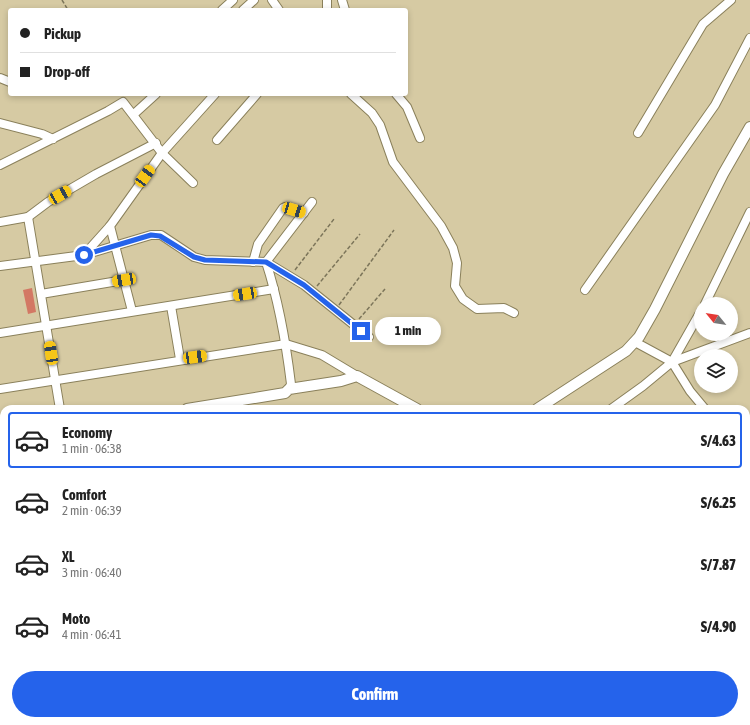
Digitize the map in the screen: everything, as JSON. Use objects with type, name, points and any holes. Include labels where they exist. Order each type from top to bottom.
[{"type":"street","points":[[224,8],[233,0]]},
{"type":"street","points":[[245,8],[254,0]]},
{"type":"street","points":[[638,133],[703,24],[731,0]]},
{"type":"street","points":[[585,290],[715,104],[750,38]]},
{"type":"street","points":[[134,114],[154,96]]},
{"type":"street","points":[[84,255],[110,226],[162,153],[213,96]]},
{"type":"street","points":[[217,140],[254,96]]},
{"type":"street","points":[[353,96],[372,113],[380,125],[393,162],[441,226],[452,248],[457,263],[455,286],[463,299],[477,309],[504,308],[514,313]]},
{"type":"street","points":[[398,96],[406,107],[420,138]]},
{"type":"street","points":[[0,165],[124,102],[156,142],[162,153],[193,183]]},
{"type":"street","points":[[0,123],[42,134],[53,139]]},
{"type":"street","points":[[543,405],[626,351],[642,333],[746,143],[750,127]]},
{"type":"street","points":[[0,222],[28,216],[48,202],[96,174],[156,142]]},
{"type":"street","points":[[266,262],[312,202]]},
{"type":"street","points":[[253,262],[258,244],[283,208],[285,207],[304,213]]},
{"type":"street","points":[[708,297],[750,212]]},
{"type":"street","points":[[28,216],[34,261],[47,326],[59,405]]},
{"type":"street","points":[[110,226],[132,311]]},
{"type":"street","points":[[0,266],[84,255],[151,235],[160,236],[194,257],[205,260],[266,262],[290,276],[312,292],[369,337]]},
{"type":"street","points":[[212,405],[285,393],[291,384],[286,344],[274,289],[266,262]]},
{"type":"street","points":[[41,294],[124,280]]},
{"type":"street","points":[[0,333],[274,289]]},
{"type":"street","points":[[171,306],[180,359]]},
{"type":"street","points":[[672,362],[694,323]]},
{"type":"street","points":[[617,405],[672,362],[750,333]]},
{"type":"street","points":[[635,342],[672,362],[690,391],[702,405]]},
{"type":"street","points":[[0,389],[56,381],[180,359],[286,344],[322,355],[410,405]]},
{"type":"street","points":[[289,389],[341,381],[357,376]]},
{"type":"path","points":[[290,276],[334,219]]},
{"type":"path","points":[[335,310],[394,230]]},
{"type":"path","points":[[312,292],[360,234]]},
{"type":"path","points":[[354,325],[385,289]]},
{"type":"building","points":[[32,288],[36,312],[28,314],[23,290]]},
{"type":"route","points":[[84,255],[151,235],[160,236],[174,242],[194,257],[205,260],[266,262],[304,285],[361,331]]}]
